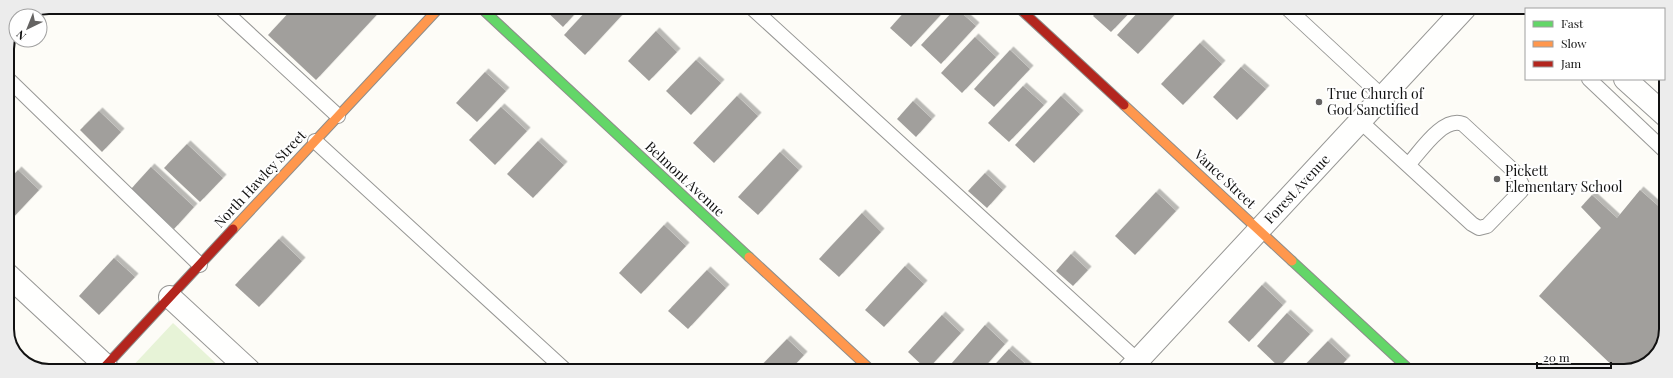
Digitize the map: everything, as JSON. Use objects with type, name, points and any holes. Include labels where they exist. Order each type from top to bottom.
[{"type":"street","name":"North Hawley Street","points":[[108,364],[433,14]]},
{"type":"street","name":"Belmont Avenue","points":[[488,14],[864,364]]},
{"type":"street","name":"Vance Street","points":[[1025,14],[1403,364]]},
{"type":"street","name":"Forest Avenue","points":[[1141,364],[1259,230],[1459,14]]},
{"type":"street","points":[[1626,80],[1659,110]]},
{"type":"street","points":[[14,281],[100,364]]},
{"type":"street","points":[[170,297],[243,364]]},
{"type":"lane","points":[[228,14],[338,116]]},
{"type":"lane","points":[[759,14],[1135,364]]},
{"type":"lane","points":[[1293,14],[1383,97]]},
{"type":"lane","points":[[1590,80],[1659,144]]},
{"type":"lane","points":[[14,85],[200,265]]},
{"type":"lane","points":[[1360,121],[1472,224],[1479,228],[1487,226],[1521,190],[1522,185],[1516,173],[1463,124],[1458,122],[1452,122],[1442,128],[1408,165]]},
{"type":"lane","points":[[315,141],[557,364]]},
{"type":"green space","points":[[173,323],[217,364],[135,364]]},
{"type":"building","points":[[288,14],[377,14],[316,80],[268,35]]},
{"type":"building","points":[[549,14],[575,14],[563,27]]},
{"type":"building","points":[[584,14],[623,14],[585,55],[564,35]]},
{"type":"building","points":[[903,14],[942,14],[911,47],[890,28]]},
{"type":"building","points":[[950,14],[963,14],[976,26],[941,64],[921,45]]},
{"type":"building","points":[[1095,14],[1128,14],[1111,32],[1093,16]]},
{"type":"building","points":[[1136,14],[1175,14],[1138,54],[1117,35]]},
{"type":"building","points":[[656,31],[677,52],[649,81],[628,61]]},
{"type":"building","points":[[975,37],[996,57],[962,93],[941,73]]},
{"type":"building","points":[[1200,43],[1222,64],[1183,105],[1161,84]]},
{"type":"building","points":[[1010,50],[1030,69],[994,107],[974,89]]},
{"type":"building","points":[[696,60],[721,83],[691,115],[666,91]]},
{"type":"building","points":[[1241,67],[1266,89],[1237,120],[1213,97]]},
{"type":"building","points":[[485,72],[506,91],[477,122],[456,103]]},
{"type":"building","points":[[1023,86],[1044,105],[1009,142],[988,123]]},
{"type":"building","points":[[737,96],[758,116],[714,163],[693,143]]},
{"type":"building","points":[[1061,96],[1080,114],[1034,163],[1015,145]]},
{"type":"building","points":[[913,101],[932,119],[916,137],[897,119]]},
{"type":"building","points":[[501,107],[527,131],[495,165],[469,140]]},
{"type":"building","points":[[99,111],[121,132],[102,152],[80,130]]},
{"type":"building","points":[[538,141],[564,165],[533,198],[507,174]]},
{"type":"building","points":[[187,144],[223,178],[200,202],[164,168]]},
{"type":"building","points":[[780,152],[799,170],[758,215],[738,197]]},
{"type":"building","points":[[151,167],[194,207],[174,229],[131,189]]},
{"type":"building","points":[[18,170],[39,190],[14,217],[14,174]]},
{"type":"building","points":[[985,173],[1003,190],[987,208],[968,191]]},
{"type":"building","points":[[1640,190],[1659,207],[1658,336],[1654,346],[1647,355],[1637,361],[1624,364],[1611,364],[1539,296],[1601,228],[1581,207],[1592,195],[1617,218]]},
{"type":"building","points":[[1156,192],[1176,211],[1135,255],[1115,236]]},
{"type":"building","points":[[862,213],[881,232],[839,277],[819,259]]},
{"type":"building","points":[[664,225],[686,246],[641,294],[619,273]]},
{"type":"building","points":[[279,239],[302,261],[259,307],[235,285]]},
{"type":"building","points":[[1071,254],[1088,270],[1073,286],[1056,271]]},
{"type":"building","points":[[114,258],[135,277],[99,315],[79,296]]},
{"type":"building","points":[[905,266],[924,284],[884,327],[865,310]]},
{"type":"building","points":[[707,270],[726,288],[688,329],[668,311]]},
{"type":"building","points":[[1262,285],[1283,305],[1249,342],[1228,322]]},
{"type":"building","points":[[1287,313],[1310,334],[1282,364],[1276,364],[1257,346]]},
{"type":"building","points":[[942,315],[961,333],[933,364],[921,364],[908,352]]},
{"type":"building","points":[[985,325],[1005,344],[987,364],[951,364]]},
{"type":"building","points":[[787,339],[804,355],[796,364],[763,364]]},
{"type":"building","points":[[1328,341],[1347,359],[1342,364],[1306,364]]},
{"type":"building","points":[[1009,349],[1026,364],[995,364]]},
{"type":"traffic: fast","points":[[488,14],[749,257]]},
{"type":"traffic: fast","points":[[1292,261],[1403,364]]},
{"type":"traffic: slow","points":[[233,229],[433,14]]},
{"type":"traffic: slow","points":[[1124,105],[1292,261]]},
{"type":"traffic: slow","points":[[749,257],[864,364]]},
{"type":"traffic: jam","points":[[1025,14],[1124,105]]},
{"type":"traffic: jam","points":[[108,364],[233,229]]},
{"type":"place","name":"True Church of God Sanctified","points":[[1319,102]]},
{"type":"place","name":"Pickett Elementary School","points":[[1497,179]]}]
